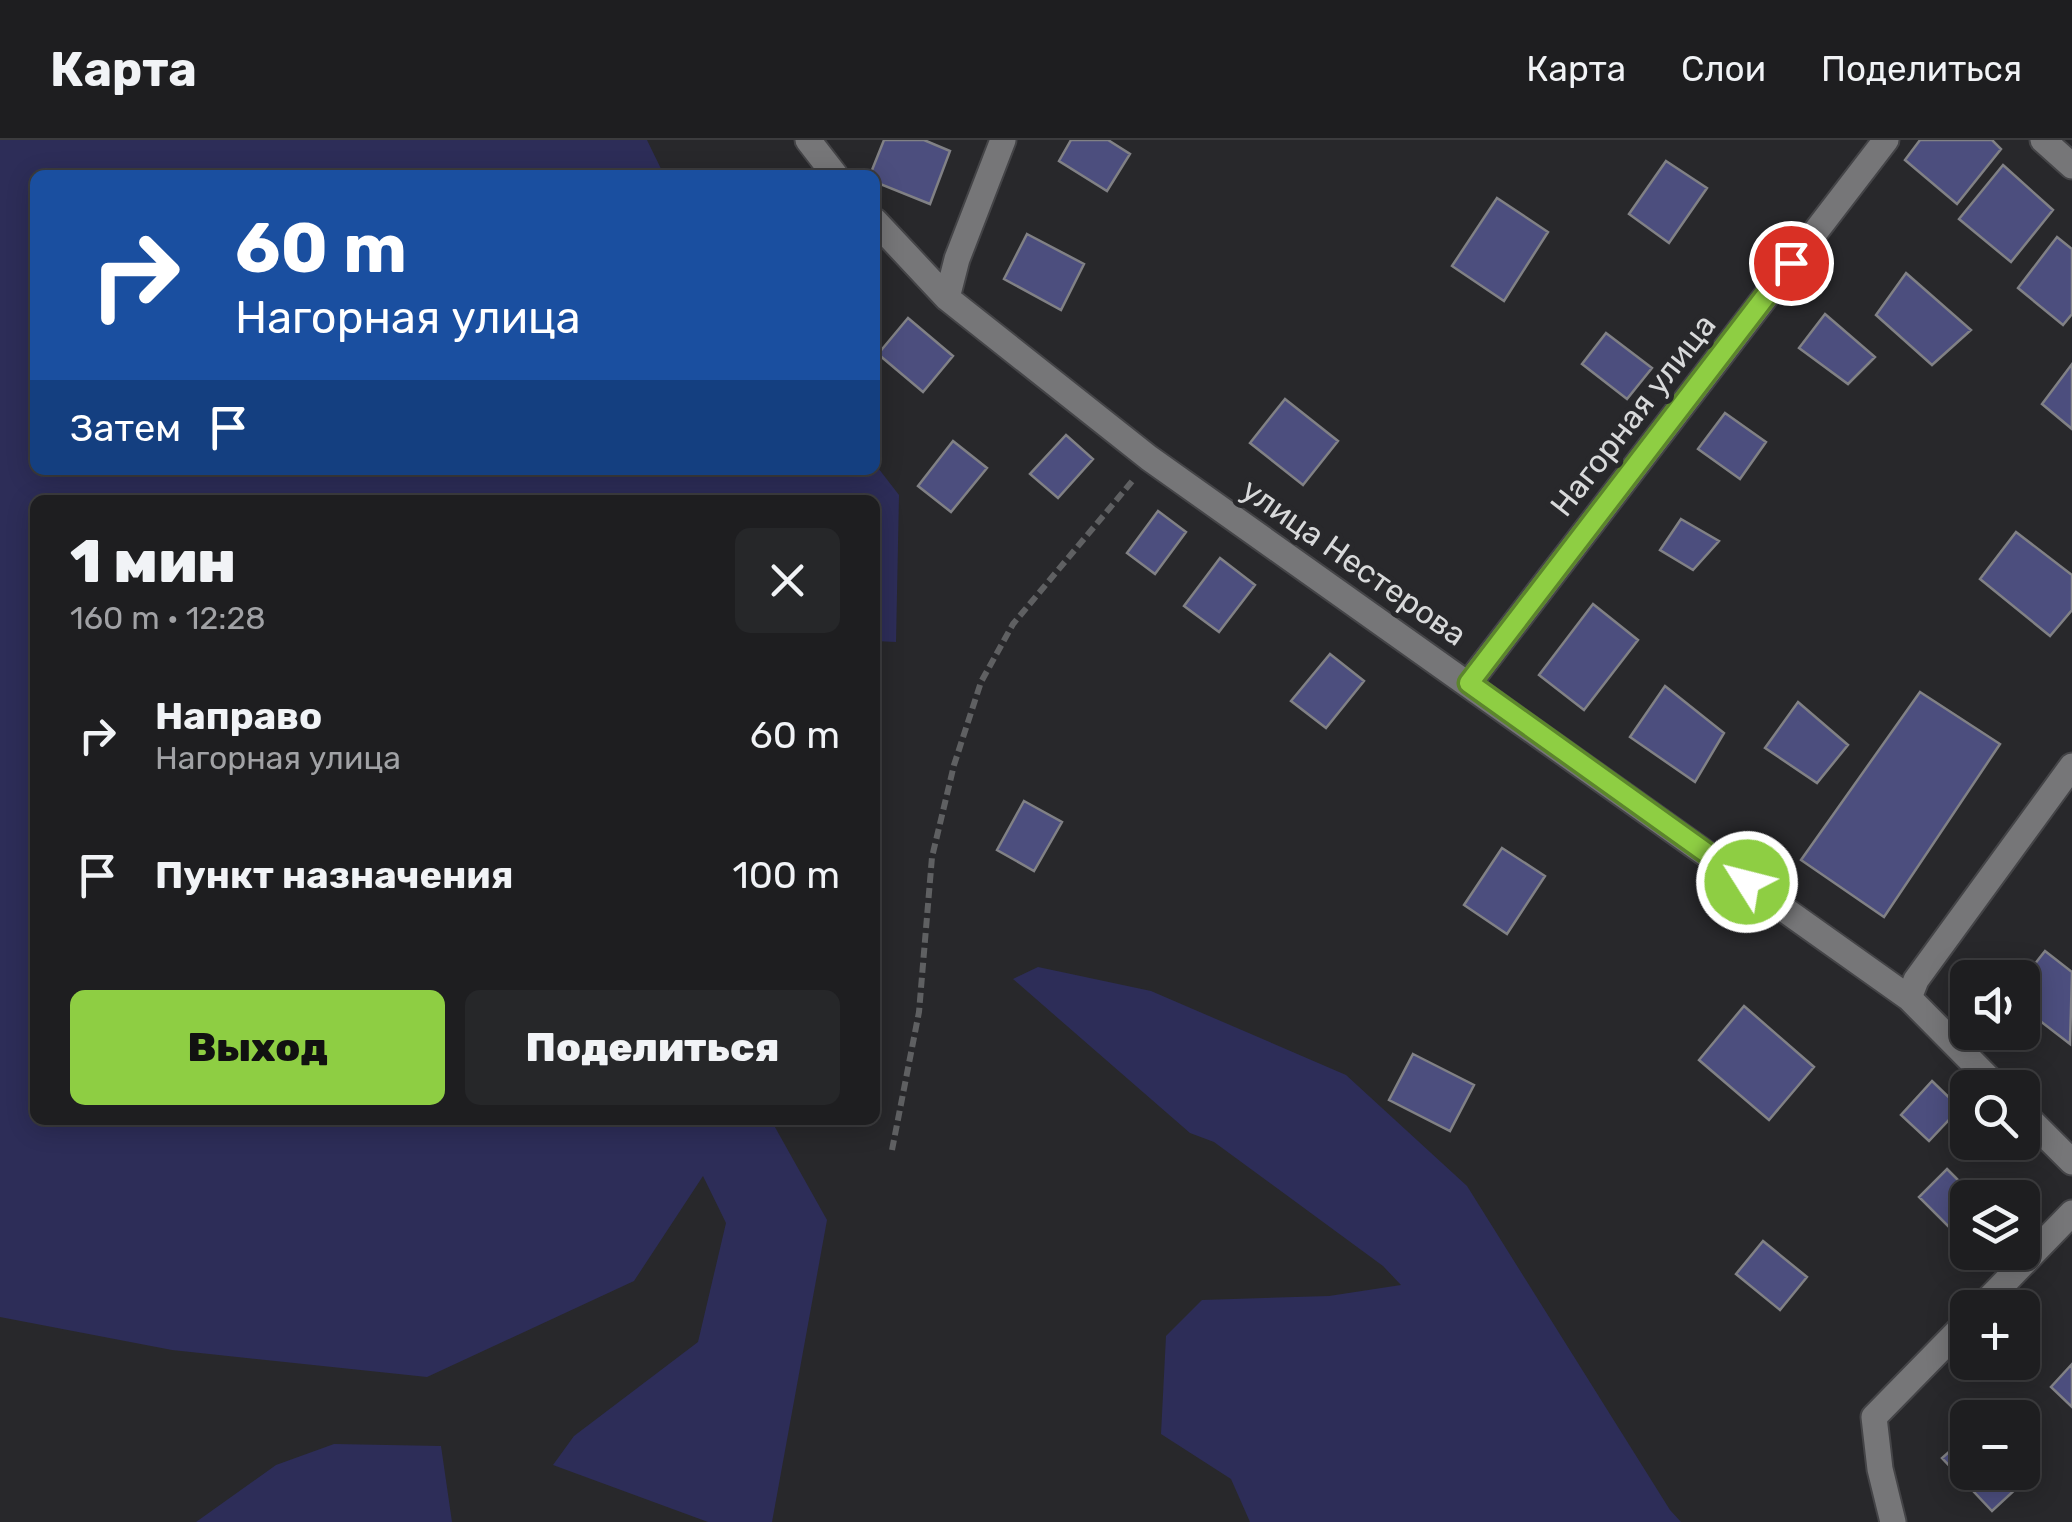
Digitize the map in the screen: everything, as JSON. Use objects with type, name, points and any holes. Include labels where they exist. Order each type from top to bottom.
[{"type":"street","points":[[808,140],[831,170]]},
{"type":"street","points":[[948,298],[956,258],[1003,140]]},
{"type":"street","name":"Нагорная улица","points":[[1469,683],[1886,140]]},
{"type":"street","points":[[2044,140],[2072,166]]},
{"type":"street","name":"улица Нестерова","points":[[880,226],[948,298],[1148,458],[1909,998],[1980,1070]]},
{"type":"street","points":[[1909,998],[1916,980],[2072,766]]},
{"type":"street","points":[[2040,1130],[2072,1162]]},
{"type":"street","points":[[1997,1290],[2072,1213]]},
{"type":"street","points":[[1893,1522],[1880,1469],[1874,1417],[1950,1339]]},
{"type":"path","points":[[892,1150],[919,1012],[932,857],[954,765],[981,682],[1013,624],[1124,494],[1148,458]]},
{"type":"shaded area","points":[[0,140],[647,140],[662,170],[30,170],[30,475],[880,475],[880,470],[899,495],[896,642],[880,641],[880,495],[30,495],[30,1125],[774,1125],[827,1220],[772,1522],[708,1522],[553,1465],[574,1436],[698,1342],[726,1223],[703,1176],[634,1281],[427,1377],[172,1350],[0,1317]]},
{"type":"shaded area","points":[[1038,967],[1151,991],[1346,1075],[1467,1186],[1681,1522],[1250,1522],[1231,1479],[1161,1434],[1166,1336],[1202,1300],[1329,1296],[1401,1285],[1383,1266],[1214,1142],[1190,1133],[1013,979]]},
{"type":"shaded area","points":[[334,1444],[441,1446],[452,1522],[196,1522],[276,1465]]},
{"type":"building","points":[[884,140],[924,140],[950,151],[930,204],[880,184],[880,170],[872,170]]},
{"type":"building","points":[[1071,140],[1108,140],[1130,154],[1107,191],[1059,161]]},
{"type":"building","points":[[1920,140],[1992,140],[2001,149],[1957,204],[1905,160]]},
{"type":"building","points":[[1666,161],[1707,188],[1669,243],[1629,214]]},
{"type":"building","points":[[2003,165],[2053,210],[2011,262],[1959,219]]},
{"type":"building","points":[[1497,198],[1548,232],[1504,301],[1452,266]]},
{"type":"building","points":[[1027,234],[1084,264],[1061,310],[1004,279]]},
{"type":"building","points":[[2057,237],[2072,249],[2072,314],[2063,325],[2018,288]]},
{"type":"building","points":[[1906,273],[1971,330],[1932,365],[1876,315]]},
{"type":"building","points":[[1825,314],[1875,357],[1848,384],[1799,348]]},
{"type":"building","points":[[908,318],[953,356],[923,392],[880,352]]},
{"type":"building","points":[[1606,333],[1652,368],[1627,399],[1582,364]]},
{"type":"building","points":[[2072,364],[2072,429],[2042,404]]},
{"type":"building","points":[[1285,399],[1338,441],[1303,485],[1250,443]]},
{"type":"building","points":[[1725,413],[1766,442],[1740,479],[1698,449]]},
{"type":"building","points":[[1066,435],[1093,459],[1058,498],[1030,474]]},
{"type":"building","points":[[953,441],[987,468],[951,512],[918,486]]},
{"type":"building","points":[[1158,511],[1186,532],[1155,574],[1127,553]]},
{"type":"building","points":[[1681,519],[1719,541],[1693,570],[1660,550]]},
{"type":"building","points":[[2016,532],[2072,575],[2072,610],[2050,636],[1980,579]]},
{"type":"building","points":[[1220,558],[1255,585],[1219,632],[1184,606]]},
{"type":"building","points":[[1593,604],[1638,640],[1584,710],[1539,675]]},
{"type":"building","points":[[1330,654],[1364,681],[1326,728],[1291,701]]},
{"type":"building","points":[[1665,686],[1724,733],[1695,782],[1630,737]]},
{"type":"building","points":[[1920,692],[2000,744],[1884,917],[1801,860]]},
{"type":"building","points":[[1798,702],[1848,745],[1817,783],[1765,748]]},
{"type":"building","points":[[1024,801],[1062,822],[1034,871],[997,850]]},
{"type":"building","points":[[1502,848],[1545,876],[1507,934],[1464,905]]},
{"type":"building","points":[[2045,951],[2072,972],[2070,1044],[2040,1021],[2038,960]]},
{"type":"building","points":[[1744,1006],[1814,1067],[1769,1120],[1699,1060]]},
{"type":"building","points":[[1413,1054],[1474,1085],[1450,1131],[1389,1100]]},
{"type":"building","points":[[1932,1081],[1950,1098],[1950,1119],[1929,1141],[1901,1115]]},
{"type":"building","points":[[1947,1169],[1958,1180],[1950,1180],[1950,1228],[1919,1197]]},
{"type":"building","points":[[1763,1241],[1807,1277],[1780,1310],[1736,1274]]},
{"type":"building","points":[[2072,1364],[2072,1407],[2051,1387]]},
{"type":"building","points":[[1972,1490],[2015,1490],[1992,1511]]},
{"type":"route","points":[[1747,882],[1469,683],[1791,263]]}]
